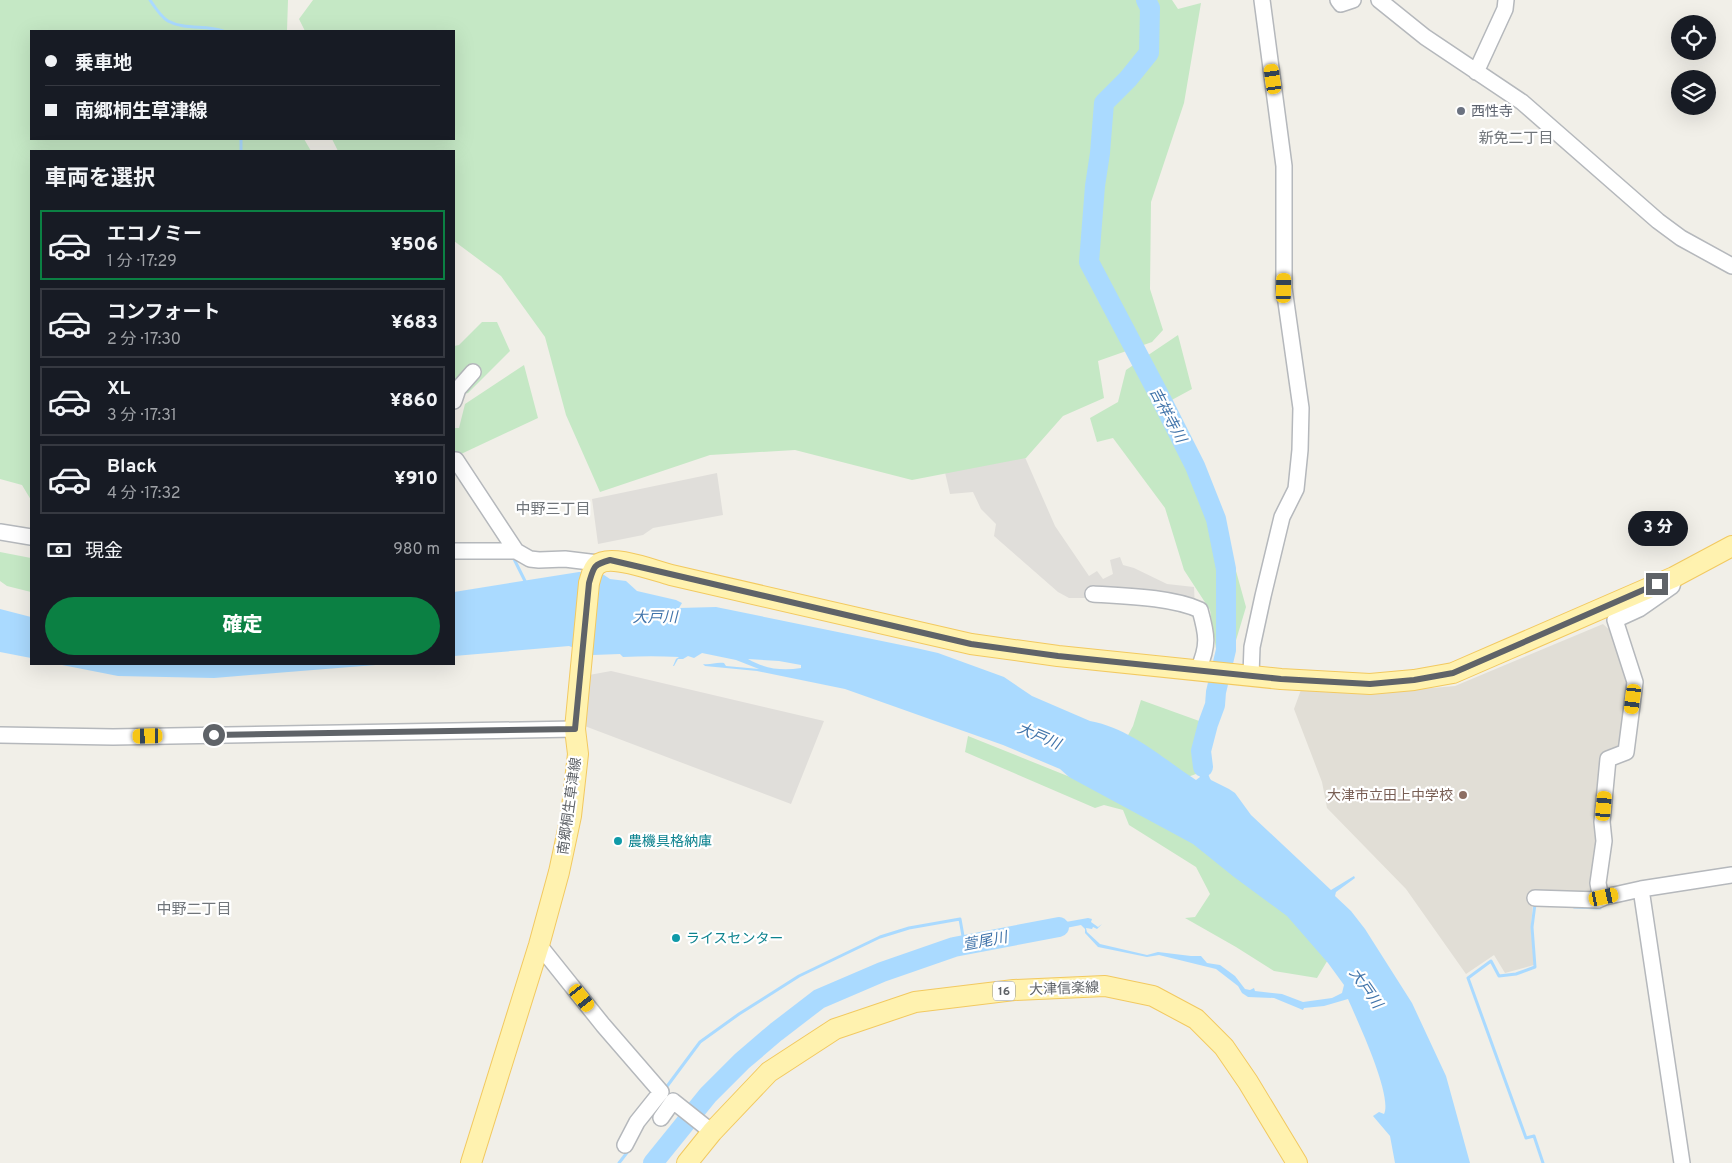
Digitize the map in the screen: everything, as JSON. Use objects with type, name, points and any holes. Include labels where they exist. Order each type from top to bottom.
[{"type":"main road","points":[[595,567],[610,560],[623,562],[680,577],[971,644],[1058,656],[1200,671],[1370,684],[1414,680],[1453,673],[1674,577],[1732,546]]},
{"type":"main road","name":"南郷桐生草津線","points":[[471,1163],[539,945],[559,872],[571,816],[578,754],[575,729],[580,674],[589,583],[595,567]]},
{"type":"main road","name":"大津信楽線","points":[[687,1163],[708,1129],[769,1072],[835,1029],[915,1002],[1014,990],[1104,986],[1153,996],[1196,1019],[1224,1047],[1248,1082],[1297,1163]]},
{"type":"street","points":[[1251,675],[1252,647],[1262,596],[1282,517],[1296,489],[1300,450],[1301,408],[1284,288],[1284,166],[1262,0]]},
{"type":"street","points":[[1338,0],[1340,4],[1353,0]]},
{"type":"street","points":[[1379,0],[1425,37],[1522,102],[1658,221],[1681,238],[1732,266]]},
{"type":"street","points":[[1476,72],[1505,9],[1506,0]]},
{"type":"street","points":[[455,398],[458,389],[473,372]]},
{"type":"street","points":[[455,460],[511,551]]},
{"type":"street","points":[[0,532],[30,537]]},
{"type":"street","points":[[455,551],[511,551],[530,559],[565,559],[595,567]]},
{"type":"street","points":[[1601,899],[1598,883],[1604,841],[1602,822],[1608,759],[1626,752],[1635,682],[1615,620],[1639,609],[1672,586],[1674,577]]},
{"type":"street","points":[[1093,594],[1138,597],[1190,605],[1200,610],[1206,631],[1206,653],[1200,671]]},
{"type":"street","points":[[0,735],[113,737],[575,729]]},
{"type":"street","points":[[1535,898],[1598,900],[1641,889],[1732,874]]},
{"type":"street","points":[[1641,889],[1682,1163]]},
{"type":"street","points":[[539,945],[603,1025],[661,1092],[637,1122],[625,1145]]},
{"type":"street","points":[[661,1118],[672,1101],[708,1129]]},
{"type":"shaded area","points":[[1024,455],[1055,526],[1089,576],[1097,571],[1103,579],[1113,574],[1110,560],[1120,557],[1123,565],[1134,568],[1167,584],[1194,587],[1195,608],[1098,598],[1069,598],[1058,592],[994,536],[996,524],[981,509],[973,492],[950,494],[944,468]]},
{"type":"shaded area","points":[[717,473],[723,515],[653,528],[643,535],[598,544],[592,499]]},
{"type":"shaded area","name":"大津市立田上中学校","points":[[1603,624],[1615,635],[1629,681],[1623,749],[1603,757],[1595,895],[1534,892],[1531,926],[1534,965],[1505,973],[1494,955],[1466,974],[1406,889],[1327,808],[1322,782],[1294,709],[1302,687],[1376,693],[1455,686]]},
{"type":"shaded area","points":[[611,671],[824,721],[791,804],[582,725],[589,675]]},
{"type":"green space","points":[[0,0],[288,0],[287,30],[30,30],[30,140],[305,140],[310,150],[30,150],[30,498],[22,485],[0,479]]},
{"type":"green space","points":[[313,0],[1172,0],[1178,9],[1201,3],[1184,103],[1151,202],[1150,289],[1163,330],[1152,342],[1098,361],[1104,398],[1063,416],[1026,458],[912,480],[795,450],[710,455],[600,492],[566,415],[545,337],[501,276],[455,242],[455,150],[338,150],[332,140],[455,140],[455,30],[304,30],[299,19]]},
{"type":"green space","points":[[482,322],[497,322],[510,351],[468,393],[455,397],[455,346],[459,345]]},
{"type":"green space","points":[[1178,335],[1192,389],[1157,408],[1221,517],[1246,607],[1234,647],[1216,649],[1210,610],[1184,570],[1165,508],[1113,438],[1097,442],[1090,418],[1118,402],[1126,370]]},
{"type":"green space","points":[[524,365],[538,418],[461,454],[455,452],[455,428],[459,428],[465,404]]},
{"type":"green space","points":[[0,552],[30,558],[30,592],[7,586],[0,581]]},
{"type":"green space","points":[[1141,700],[1202,722],[1207,742],[1196,774],[1182,779],[1126,739],[1133,726]]},
{"type":"green space","points":[[968,736],[1100,789],[1194,841],[1289,914],[1329,958],[1317,978],[1274,971],[1185,918],[1195,917],[1210,894],[1196,867],[1129,825],[1123,810],[1104,805],[1095,808],[965,752]]},
{"type":"water","name":"大戸川","points":[[579,572],[601,573],[610,579],[626,581],[637,591],[676,600],[682,603],[679,608],[716,607],[938,653],[1004,677],[1032,696],[1090,721],[1120,730],[1146,745],[1196,780],[1200,777],[1199,750],[1204,736],[1206,765],[1211,780],[1235,793],[1251,815],[1331,890],[1354,876],[1355,878],[1336,892],[1335,896],[1351,911],[1365,929],[1412,1003],[1446,1076],[1470,1163],[1395,1163],[1390,1136],[1373,1116],[1379,1112],[1384,1114],[1385,1105],[1379,1075],[1348,999],[1324,1006],[1304,1008],[1303,1010],[1274,998],[1248,997],[1242,993],[1238,986],[1216,969],[1159,955],[1147,957],[1098,947],[1085,933],[1085,929],[1081,925],[1026,936],[1038,927],[1088,918],[1092,919],[1091,922],[1098,927],[1102,924],[1097,929],[1093,927],[1092,929],[1086,928],[1087,932],[1100,944],[1147,955],[1158,952],[1201,956],[1207,963],[1220,965],[1235,976],[1245,989],[1250,990],[1254,988],[1255,991],[1282,994],[1303,1002],[1332,998],[1342,993],[1344,985],[1328,963],[1287,916],[1193,844],[1069,777],[1060,769],[1003,745],[845,689],[757,671],[705,666],[703,664],[724,663],[726,666],[759,669],[736,660],[702,653],[694,658],[688,656],[678,659],[673,666],[679,657],[623,657],[620,654],[593,655],[569,646],[455,656],[455,592]],"holes":[[[748,659],[801,665],[801,668],[774,668]]]},
{"type":"water","points":[[0,609],[30,617],[30,658],[0,652]]},
{"type":"water","points":[[62,665],[376,665],[214,678],[118,676]]},
{"type":"waterway","points":[[150,0],[163,17],[174,24],[220,30]]},
{"type":"waterway","name":"吉祥寺川","points":[[1146,0],[1150,8],[1149,53],[1128,79],[1104,103],[1089,262],[1195,466],[1216,519],[1226,569],[1226,650],[1216,692],[1215,705],[1201,751],[1203,767]]},
{"type":"waterway","points":[[241,140],[241,150]]},
{"type":"waterway","points":[[513,557],[526,583]]},
{"type":"waterway","points":[[1537,904],[1535,904],[1532,927],[1535,967],[1516,974],[1499,976],[1491,961],[1468,978],[1526,1138],[1534,1136],[1543,1163]]},
{"type":"waterway","points":[[1574,907],[1600,908]]},
{"type":"waterway","points":[[665,1089],[700,1042],[739,1014],[799,976],[880,937],[909,928],[960,919],[963,936],[968,944]]},
{"type":"waterway","name":"萱尾川","points":[[653,1163],[708,1095],[742,1061],[819,999],[882,972],[954,947],[1059,927]]},
{"type":"waterway","points":[[619,1163],[629,1150]]},
{"type":"place","name":"西性寺","points":[[1461,111]]},
{"type":"place","name":"大津市立田上中学校","points":[[1463,795]]},
{"type":"place","name":"農機具格納庫","points":[[618,841]]},
{"type":"place","name":"ライスセンター","points":[[676,938]]},
{"type":"district","name":"新免二丁目","points":[[1516,138]]},
{"type":"district","name":"中野三丁目","points":[[553,509]]},
{"type":"district","name":"中野二丁目","points":[[194,909]]},
{"type":"route","points":[[214,735],[575,729],[589,583],[593,570],[598,563],[610,560],[689,580],[971,644],[1058,656],[1281,679],[1370,684],[1414,680],[1453,673],[1657,584]]}]
